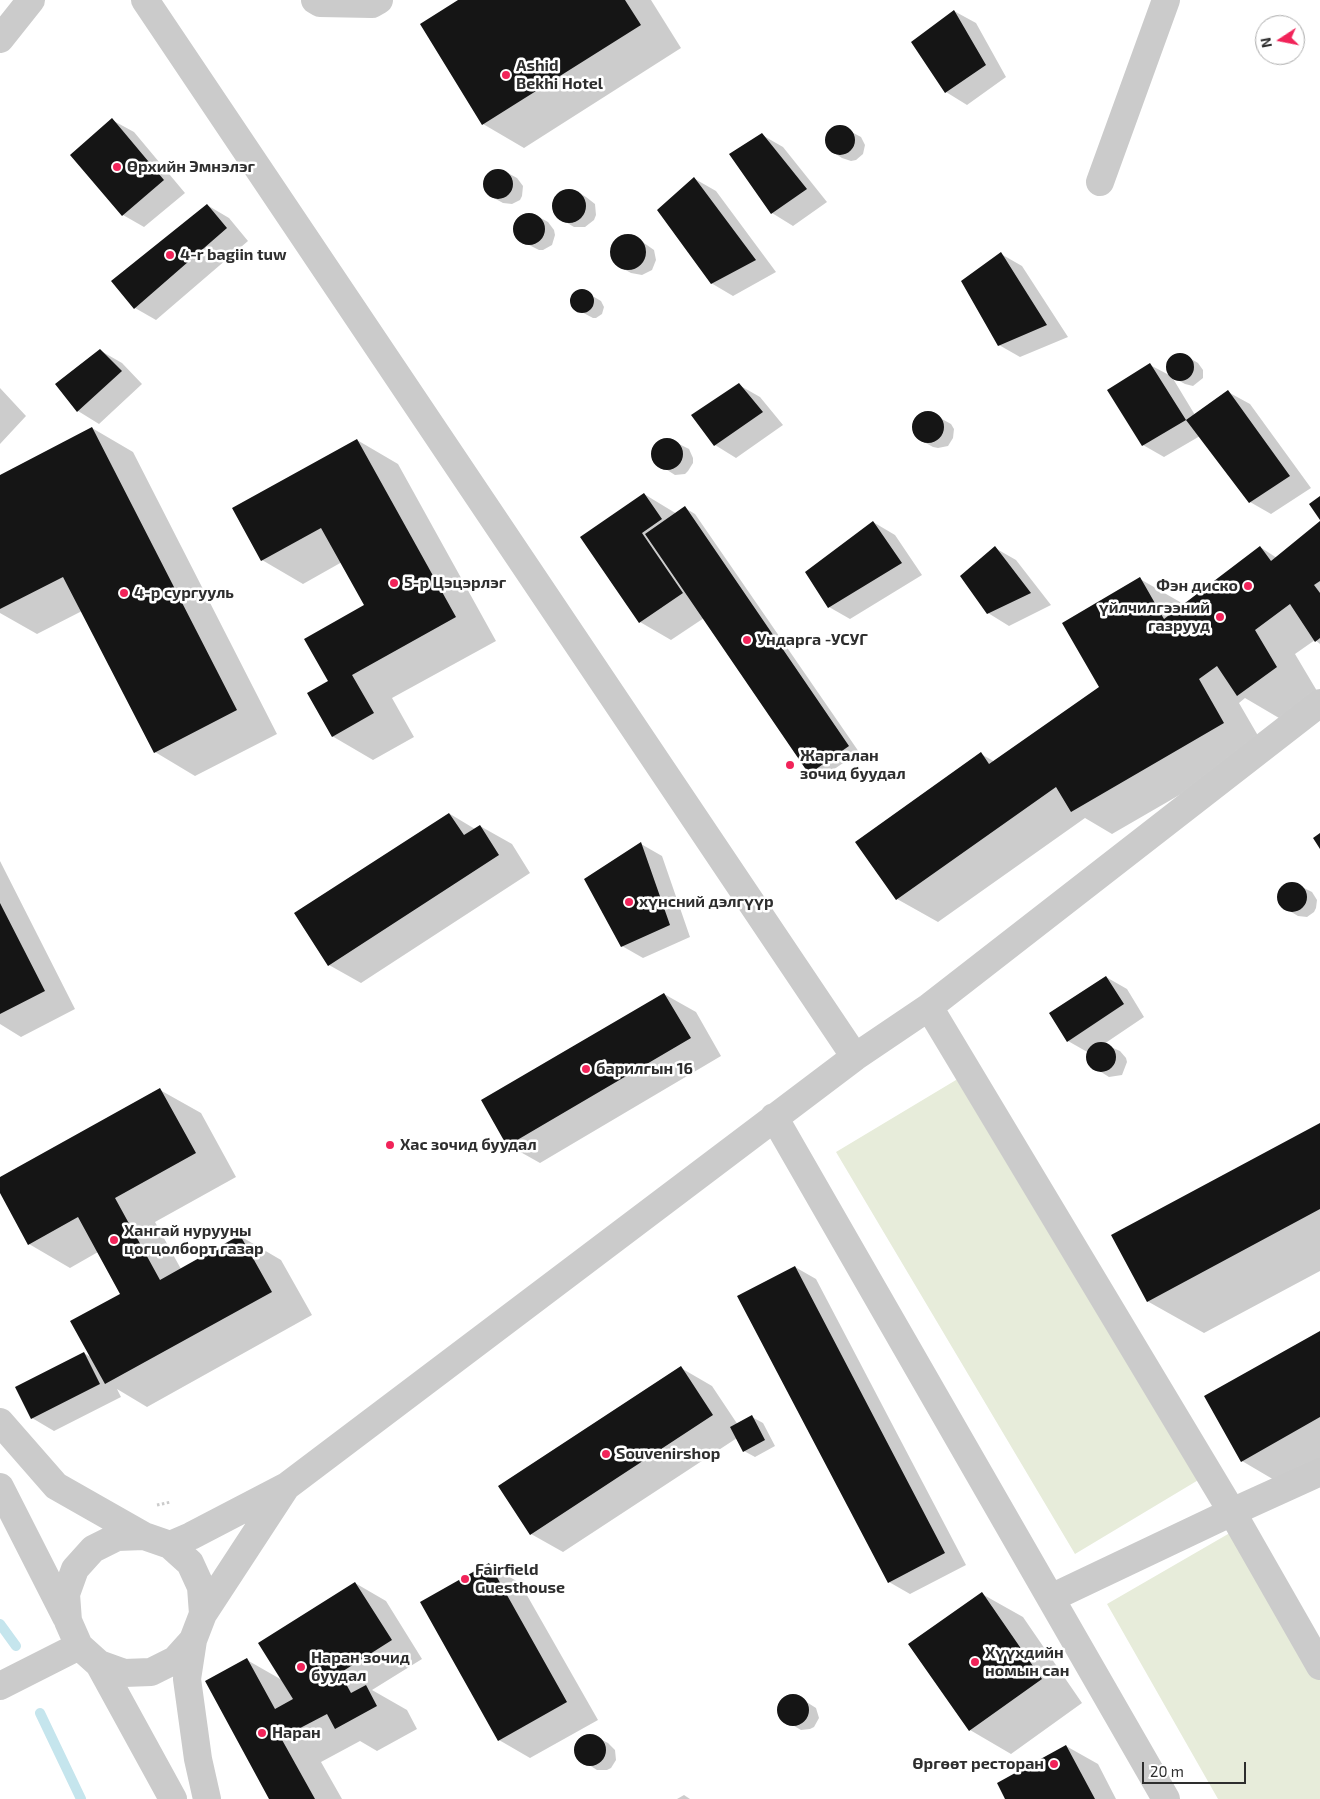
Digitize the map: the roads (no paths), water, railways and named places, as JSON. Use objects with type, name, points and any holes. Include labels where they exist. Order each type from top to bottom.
[{"type":"street","points":[[0,39],[31,0]]},
{"type":"street","points":[[145,0],[855,1057]]},
{"type":"street","points":[[315,0],[320,3],[372,4],[379,0]]},
{"type":"street","points":[[1100,182],[1166,0]]},
{"type":"street","points":[[170,1545],[287,1486],[774,1117],[855,1057],[929,1007],[1320,703]]},
{"type":"street","points":[[929,1007],[1232,1512],[1320,1666]]},
{"type":"street","points":[[774,1117],[1166,1799]]},
{"type":"street","points":[[0,1422],[56,1486],[144,1536],[170,1545],[190,1563],[202,1587],[203,1614]]},
{"type":"street","points":[[1052,1598],[1320,1472]]},
{"type":"street","points":[[207,1799],[198,1759],[187,1679],[193,1640],[203,1614],[287,1486]]},
{"type":"street","points":[[0,1487],[79,1646],[99,1664],[173,1799]]},
{"type":"street","points":[[68,1621],[66,1594],[75,1569],[93,1549],[117,1537],[144,1536]]},
{"type":"street","points":[[99,1664],[124,1673],[151,1672],[175,1660],[193,1640]]},
{"type":"street","points":[[0,1686],[79,1646]]},
{"type":"waterway","points":[[0,1624],[16,1646]]},
{"type":"waterway","points":[[40,1713],[81,1799]]},
{"type":"place","name":"Ashid Bekhi Hotel","points":[[506,75]]},
{"type":"place","name":"Өрхийн Эмнэлэг","points":[[117,167]]},
{"type":"place","name":"4-r bagiin tuw","points":[[170,255]]},
{"type":"place","name":"5-р Цэцэрлэг","points":[[394,583]]},
{"type":"place","name":"Фэн диско","points":[[1248,586]]},
{"type":"place","name":"4-р сургууль","points":[[124,593]]},
{"type":"place","name":"үйлчилгээний газрууд","points":[[1220,617]]},
{"type":"place","name":"Ундарга -УСУГ","points":[[747,640]]},
{"type":"place","name":"Жаргалан зочид буудал","points":[[790,765]]},
{"type":"place","name":"хүнсний дэлгүүр","points":[[629,902]]},
{"type":"place","name":"барилгын 16","points":[[586,1069]]},
{"type":"place","name":"Хас зочид буудал","points":[[390,1145]]},
{"type":"place","name":"Хангай нурууны цогцолборт газар","points":[[114,1240]]},
{"type":"place","name":"Souvenirshop","points":[[606,1454]]},
{"type":"place","name":"Fairfield Guesthouse","points":[[465,1579]]},
{"type":"place","name":"Хүүхдийн номын сан","points":[[975,1662]]},
{"type":"place","name":"Наран зочид буудал","points":[[301,1667]]},
{"type":"place","name":"Наран","points":[[262,1733]]},
{"type":"place","name":"Өргөөт ресторан","points":[[1054,1764]]}]
